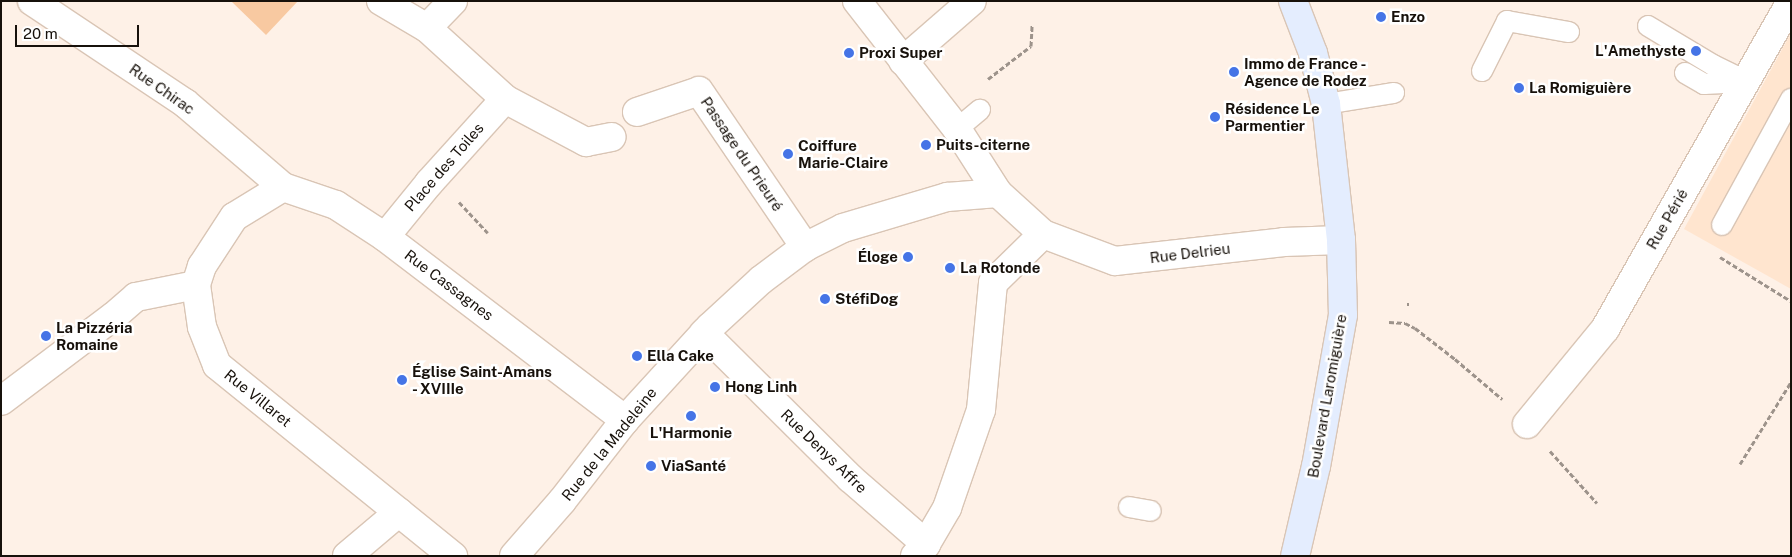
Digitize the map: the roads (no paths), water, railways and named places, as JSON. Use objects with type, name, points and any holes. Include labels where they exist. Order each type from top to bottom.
[{"type":"street","name":"Rue Chirac","points":[[32,1],[185,103],[262,168]]},
{"type":"street","points":[[381,1],[427,28],[504,99],[586,142],[612,138]]},
{"type":"street","points":[[427,28],[453,1]]},
{"type":"street","points":[[857,1],[957,129],[998,193],[1043,234],[993,283],[981,410],[947,508],[920,550]]},
{"type":"street","points":[[904,61],[972,1]]},
{"type":"street","name":"Boulevard Laromiguière","points":[[1293,1],[1313,53],[1326,104],[1341,240],[1343,314],[1316,466],[1295,556]]},
{"type":"street","name":"Rue Périé","points":[[1527,424],[1605,329],[1791,2]]},
{"type":"street","name":"Passage du Prieuré","points":[[637,112],[699,91],[805,247]]},
{"type":"street","name":"Place des Toiles","points":[[385,237],[429,183],[504,99]]},
{"type":"street","name":"Rue Cassagnes","points":[[262,168],[283,187],[336,205],[385,237],[625,420]]},
{"type":"street","name":"Rue Villaret","points":[[283,187],[234,218],[202,266],[196,285],[202,327],[217,366],[399,512]]},
{"type":"street","name":"Rue de la Madeleine","points":[[514,556],[562,501],[625,420],[704,333],[761,280],[805,247],[843,228],[946,196],[998,193]]},
{"type":"street","name":"Rue Delrieu","points":[[1043,234],[1115,261],[1284,242],[1341,240]]},
{"type":"street","points":[[1,401],[114,316],[136,297],[196,285]]},
{"type":"street","name":"Rue Denys Affre","points":[[704,333],[920,550]]},
{"type":"street","points":[[347,556],[399,512],[454,556]]},
{"type":"lane","points":[[1482,71],[1507,21],[1568,32]]},
{"type":"lane","points":[[1648,26],[1713,65],[1746,81]]},
{"type":"lane","points":[[1685,73],[1704,84],[1746,81]]},
{"type":"lane","points":[[1326,104],[1394,93]]},
{"type":"lane","points":[[1722,224],[1791,99]]},
{"type":"lane","points":[[957,129],[980,110]]},
{"type":"lane","points":[[1129,506],[1152,511]]},
{"type":"place","name":"Enzo","points":[[1381,17]]},
{"type":"place","name":"L'Amethyste","points":[[1696,51]]},
{"type":"place","name":"Proxi Super","points":[[849,53]]},
{"type":"place","name":"Immo de France - Agence de Rodez","points":[[1234,72]]},
{"type":"place","name":"La Romiguière","points":[[1519,88]]},
{"type":"place","name":"Résidence Le Parmentier","points":[[1215,117]]},
{"type":"place","name":"Puits-citerne","points":[[926,145]]},
{"type":"place","name":"Coiffure Marie-Claire","points":[[788,154]]},
{"type":"place","name":"Éloge","points":[[908,257]]},
{"type":"place","name":"La Rotonde","points":[[950,268]]},
{"type":"place","name":"StéfiDog","points":[[825,299]]},
{"type":"place","name":"La Pizzéria Romaine","points":[[46,336]]},
{"type":"place","name":"Ella Cake","points":[[637,356]]},
{"type":"place","name":"Église Saint-Amans - XVIIIe","points":[[402,380]]},
{"type":"place","name":"Hong Linh","points":[[715,387]]},
{"type":"place","name":"L'Harmonie","points":[[691,416]]},
{"type":"place","name":"ViaSanté","points":[[651,466]]}]
